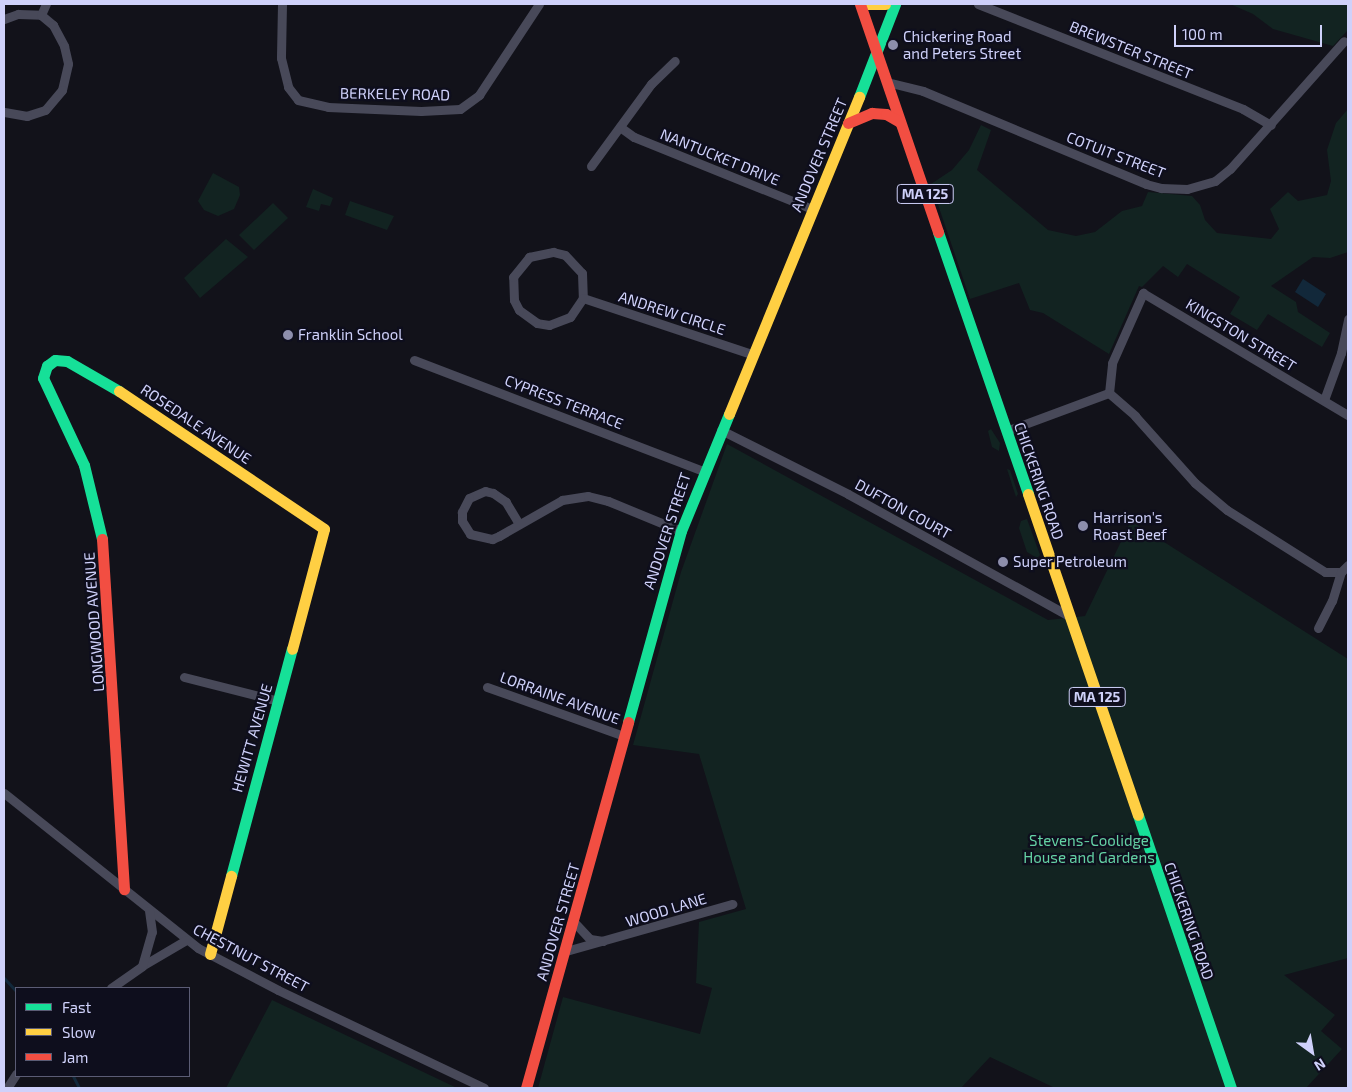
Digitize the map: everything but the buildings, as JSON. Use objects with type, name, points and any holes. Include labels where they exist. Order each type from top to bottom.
[{"type":"main road","name":"MA 125","points":[[860,4],[877,54]]},
{"type":"main road","points":[[865,4],[885,4]]},
{"type":"main road","name":"ANDOVER STREET","points":[[526,1088],[566,951],[681,531],[703,471],[877,54],[895,4]]},
{"type":"main road","name":"CHICKERING ROAD","points":[[877,54],[1230,1088]]},
{"type":"main road","points":[[848,123],[872,113],[886,114],[900,122]]},
{"type":"main road","name":"ROSEDALE AVENUE","points":[[47,366],[55,360],[67,361],[93,372],[324,529]]},
{"type":"main road","name":"LONGWOOD AVENUE","points":[[47,366],[45,384],[86,471],[101,528],[119,772],[124,889]]},
{"type":"main road","name":"HEWITT AVENUE","points":[[210,954],[324,529]]},
{"type":"street","points":[[42,14],[46,4]]},
{"type":"street","name":"BERKELEY ROAD","points":[[282,4],[281,58],[288,87],[298,100],[328,107],[421,111],[460,109],[479,95],[539,4]]},
{"type":"street","name":"BREWSTER STREET","points":[[978,4],[1242,109],[1271,125]]},
{"type":"street","points":[[4,19],[18,14],[42,14],[53,25],[64,46],[68,64],[62,90],[53,104],[36,114],[16,116],[4,112]]},
{"type":"street","name":"COTUIT STREET","points":[[887,82],[922,91],[1161,188],[1187,189],[1215,180],[1271,125],[1344,41]]},
{"type":"street","points":[[591,166],[650,84],[675,61]]},
{"type":"street","name":"NANTUCKET DRIVE","points":[[620,127],[634,137],[812,209]]},
{"type":"street","points":[[553,252],[575,263],[583,280],[583,298],[570,317],[549,325],[537,323],[519,310],[514,300],[513,277],[529,257],[553,252]]},
{"type":"street","name":"KINGSTON STREET","points":[[1109,394],[1112,364],[1144,293],[1348,415]]},
{"type":"street","name":"ANDREW CIRCLE","points":[[583,298],[751,354]]},
{"type":"street","points":[[1324,400],[1341,353],[1348,319]]},
{"type":"street","name":"CYPRESS TERRACE","points":[[414,360],[703,471]]},
{"type":"street","points":[[1006,431],[1109,394],[1143,424],[1195,483],[1227,510],[1325,572],[1341,572]]},
{"type":"street","name":"DUFTON COURT","points":[[721,430],[848,494],[1069,616]]},
{"type":"street","points":[[519,524],[506,502],[493,493],[485,492],[469,498],[462,512],[465,528],[484,540],[519,524],[562,500],[588,496],[608,501],[681,531]]},
{"type":"street","points":[[1318,628],[1332,601],[1341,572],[1348,565]]},
{"type":"street","points":[[184,677],[278,701]]},
{"type":"street","name":"LORRAINE AVENUE","points":[[487,687],[624,736]]},
{"type":"street","name":"CHESTNUT STREET","points":[[4,793],[186,940],[210,954],[484,1088]]},
{"type":"street","name":"WOOD LANE","points":[[566,951],[608,941],[732,904]]},
{"type":"street","points":[[142,966],[152,932],[149,911]]},
{"type":"street","points":[[574,922],[590,940],[608,941]]},
{"type":"street","points":[[112,987],[142,966],[186,940]]},
{"type":"street","points":[[7,1088],[15,1076]]},
{"type":"street","name":"CHESTNUT STREET","points":[[459,1076],[473,1088]]},
{"type":"green space","points":[[1230,4],[1348,4],[1348,30],[1333,46],[1273,29],[1253,14]]},
{"type":"green space","points":[[1348,109],[1348,252],[1330,258],[1313,257],[1271,286],[1296,302],[1298,312],[1330,333],[1322,347],[1268,314],[1257,330],[1230,314],[1240,297],[1187,264],[1178,277],[1163,266],[1142,287],[1139,286],[1109,354],[1043,313],[1030,310],[1019,283],[970,299],[931,184],[952,170],[969,150],[981,125],[991,130],[977,170],[1048,230],[1076,236],[1095,232],[1122,211],[1142,206],[1148,192],[1192,196],[1200,205],[1205,220],[1217,233],[1271,239],[1279,229],[1270,209],[1288,192],[1298,201],[1327,195],[1331,181],[1327,150],[1336,123]]},
{"type":"green space","points":[[213,173],[239,187],[240,195],[234,209],[218,216],[204,210],[198,201]]},
{"type":"green space","points":[[313,189],[333,198],[330,206],[321,204],[319,211],[306,207]]},
{"type":"green space","points":[[350,201],[394,216],[387,230],[345,215]]},
{"type":"green space","points":[[273,203],[288,218],[254,250],[239,235]]},
{"type":"green space","points":[[226,239],[248,257],[200,298],[184,278]]},
{"type":"green space","points":[[991,429],[1000,443],[999,451],[992,447],[988,431]]},
{"type":"green space","name":"Stevens-Coolidge House and Gardens","points":[[727,444],[1048,620],[1085,616],[1131,521],[1348,659],[1348,958],[1284,975],[1335,1015],[1321,1031],[1342,1049],[1306,1088],[1055,1088],[990,1057],[961,1088],[538,1088],[563,997],[700,1034],[712,988],[696,983],[699,922],[746,909],[699,754],[633,745],[681,572]]},
{"type":"green space","points":[[1007,469],[1010,470],[1018,494],[1016,497]]},
{"type":"green space","points":[[1027,519],[1040,555],[1037,558],[1027,552],[1019,528],[1021,521]]},
{"type":"green space","points":[[272,1000],[377,1050],[457,1088],[226,1088]]},
{"type":"water","points":[[1303,279],[1326,294],[1318,307],[1295,292]]},
{"type":"waterway","points":[[4,978],[15,990]]},
{"type":"waterway","points":[[74,1077],[79,1088]]},
{"type":"traffic: fast","points":[[859,97],[895,4]]},
{"type":"traffic: fast","points":[[938,232],[1028,494]]},
{"type":"traffic: fast","points":[[102,539],[84,465],[43,378],[47,366],[55,360],[67,361],[119,391]]},
{"type":"traffic: fast","points":[[628,722],[681,531],[729,414]]},
{"type":"traffic: fast","points":[[231,876],[292,649]]},
{"type":"traffic: fast","points":[[1138,815],[1231,1088]]},
{"type":"traffic: slow","points":[[865,4],[885,4]]},
{"type":"traffic: slow","points":[[729,414],[859,97]]},
{"type":"traffic: slow","points":[[119,391],[324,529],[292,649]]},
{"type":"traffic: slow","points":[[1028,494],[1138,815]]},
{"type":"traffic: slow","points":[[210,954],[231,876]]},
{"type":"traffic: jam","points":[[860,4],[938,232]]},
{"type":"traffic: jam","points":[[848,123],[872,113],[886,114],[900,122]]},
{"type":"traffic: jam","points":[[102,539],[124,889]]},
{"type":"traffic: jam","points":[[526,1088],[628,722]]},
{"type":"place","name":"Chickering Road and Peters Street","points":[[893,45]]},
{"type":"place","name":"Franklin School","points":[[288,335]]},
{"type":"place","name":"Harrison's Roast Beef","points":[[1083,526]]},
{"type":"place","name":"Super Petroleum","points":[[1003,562]]}]
